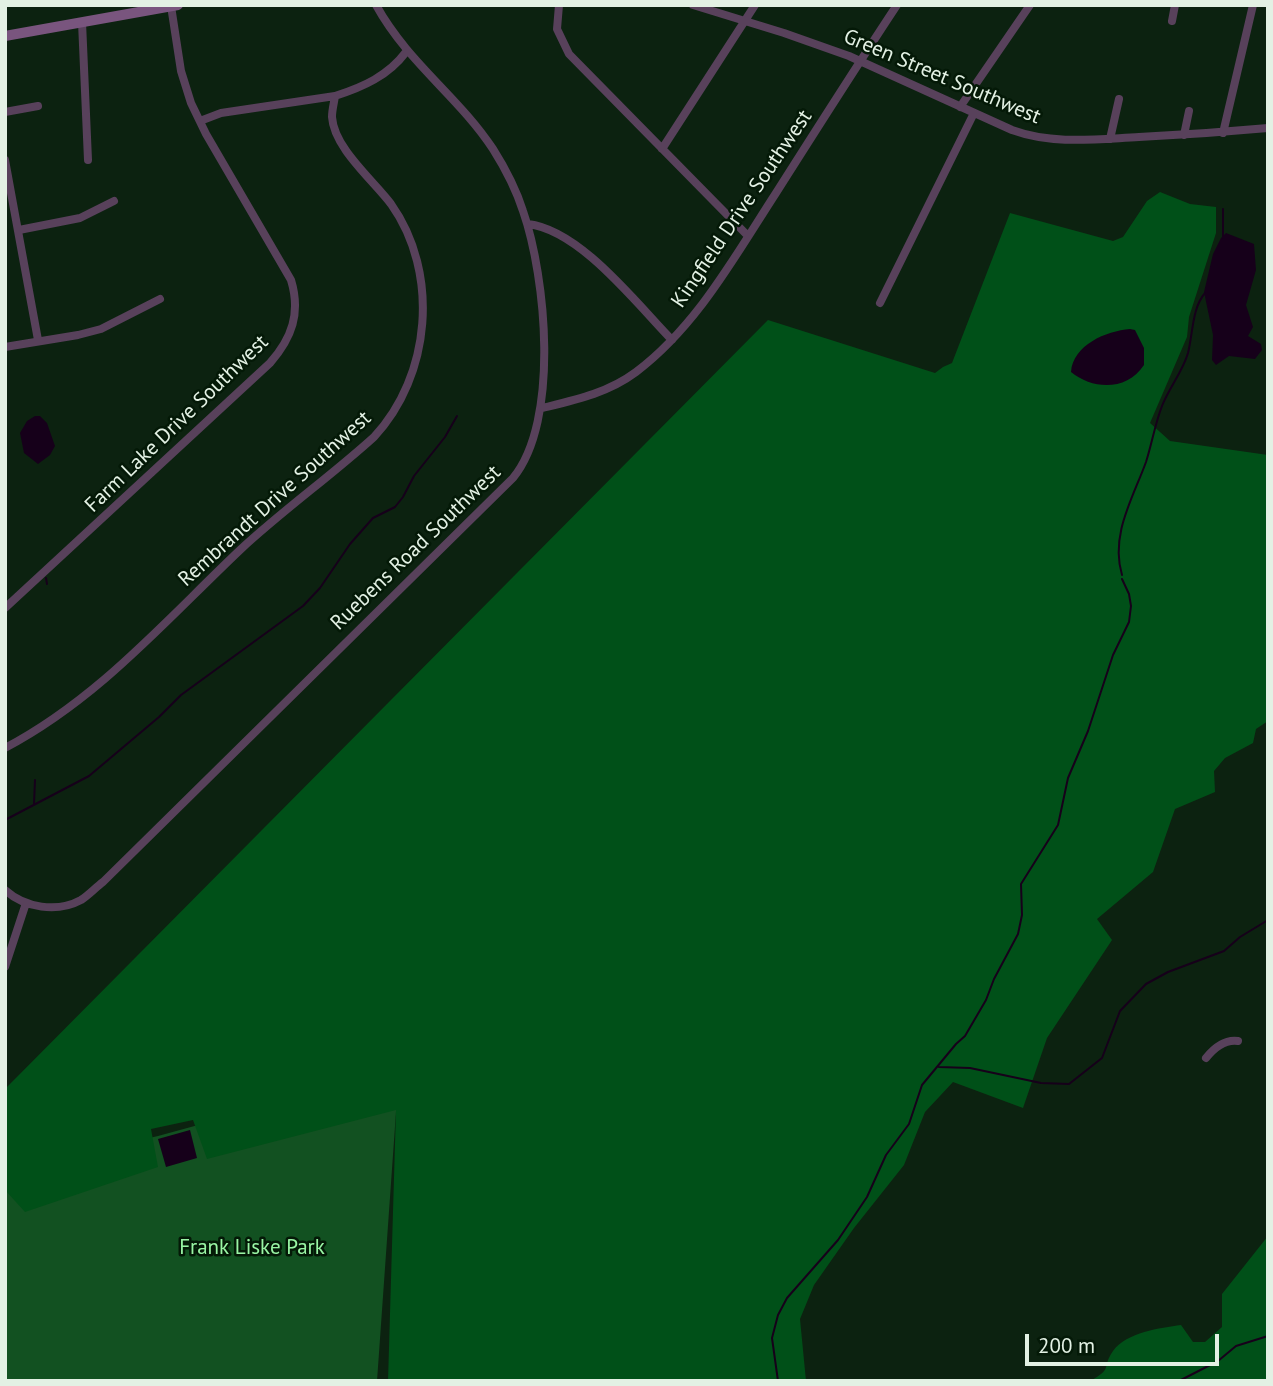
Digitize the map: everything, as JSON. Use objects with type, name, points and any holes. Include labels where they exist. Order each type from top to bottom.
[{"type":"street","name":"Ruebens Road Southwest","points":[[5,890],[26,903],[38,906],[65,905],[80,900],[103,882],[513,478],[530,451],[542,408],[544,383],[541,310],[527,224],[510,179],[485,138],[406,52],[376,5]]},
{"type":"street","points":[[559,5],[557,29],[569,54],[748,236]]},
{"type":"street","name":"Green Street Southwest","points":[[693,5],[860,61],[1012,130],[1036,137],[1110,139],[1268,128]]},
{"type":"street","points":[[662,149],[755,5]]},
{"type":"street","name":"Kingfield Drive Southwest","points":[[542,408],[580,399],[611,387],[634,373],[672,340],[696,312],[748,236],[897,5]]},
{"type":"street","points":[[960,107],[1030,5]]},
{"type":"street","points":[[1172,21],[1175,5]]},
{"type":"street","points":[[1223,133],[1253,5]]},
{"type":"street","points":[[5,36],[175,6]]},
{"type":"street","name":"Farm Lake Drive Southwest","points":[[5,608],[270,363],[282,350],[292,331],[296,311],[291,280],[191,103],[181,71],[175,6]]},
{"type":"street","points":[[82,22],[89,160]]},
{"type":"street","points":[[200,121],[221,113],[335,96],[380,77],[406,52]]},
{"type":"street","name":"Rembrandt Drive Southwest","points":[[5,748],[48,723],[116,672],[242,549],[374,437],[403,396],[417,359],[422,331],[422,296],[415,252],[390,204],[336,134],[332,115],[335,96]]},
{"type":"street","points":[[1110,139],[1119,99]]},
{"type":"street","points":[[5,112],[38,106]]},
{"type":"street","points":[[1184,135],[1189,111]]},
{"type":"street","points":[[880,303],[974,113]]},
{"type":"street","points":[[5,160],[38,340]]},
{"type":"street","points":[[19,230],[79,218],[114,201]]},
{"type":"street","points":[[527,224],[553,232],[588,254],[672,340]]},
{"type":"street","points":[[5,347],[101,329],[160,299]]},
{"type":"street","points":[[5,967],[26,903]]},
{"type":"street","points":[[1206,1058],[1221,1044],[1238,1041]]},
{"type":"green space","points":[[1160,192],[1190,204],[1216,207],[1216,233],[1189,317],[1187,337],[1150,423],[1170,441],[1268,455],[1268,721],[1256,729],[1253,743],[1225,758],[1214,771],[1215,792],[1175,809],[1153,872],[1097,919],[1112,940],[1047,1038],[1023,1108],[953,1082],[925,1112],[904,1165],[854,1228],[814,1285],[800,1319],[806,1381],[388,1381],[396,1110],[207,1159],[193,1120],[151,1129],[158,1167],[25,1212],[5,1190],[5,1089],[768,320],[935,373],[952,363],[1010,213],[1113,241],[1123,237],[1147,201]]},
{"type":"green space","name":"Frank Liske Park","points":[[399,1070],[377,1381],[5,1381],[5,1168],[9,1170],[158,1136]]},
{"type":"green space","points":[[1268,1236],[1268,1381],[1090,1381],[1105,1370],[1113,1351],[1135,1335],[1181,1325],[1193,1342],[1205,1342],[1222,1327],[1222,1294]]},
{"type":"shaded area","points":[[1226,233],[1254,244],[1256,270],[1246,305],[1253,327],[1248,336],[1261,344],[1262,350],[1255,359],[1229,356],[1216,365],[1212,360],[1213,335],[1204,292],[1213,254]]},
{"type":"shaded area","points":[[1130,329],[1135,330],[1144,348],[1144,365],[1129,380],[1099,385],[1071,372],[1078,354],[1092,341]]},
{"type":"shaded area","points":[[40,416],[47,423],[55,446],[50,455],[38,464],[24,453],[20,433],[27,421]]},
{"type":"shaded area","points":[[190,1130],[197,1158],[166,1167],[158,1139]]},
{"type":"waterway","points":[[1223,209],[1223,238]]},
{"type":"waterway","points":[[1122,575],[1119,546],[1125,517],[1146,462],[1162,406],[1186,360],[1195,313],[1205,293]]},
{"type":"waterway","points":[[5,820],[89,776],[181,695],[303,606],[373,518],[395,507],[457,416]]},
{"type":"waterway","points":[[46,578],[47,584]]},
{"type":"waterway","points":[[778,1381],[772,1338],[778,1315],[787,1298],[838,1240],[867,1197],[886,1155],[909,1124],[922,1085],[965,1036],[1018,934],[1022,915],[1021,884],[1058,825],[1068,778],[1088,731],[1113,655],[1129,622],[1131,606],[1122,579]]},
{"type":"waterway","points":[[34,804],[35,780]]},
{"type":"waterway","points":[[939,1067],[970,1068],[1041,1083],[1069,1084],[1102,1058],[1120,1011],[1146,984],[1168,972],[1224,951],[1240,937],[1268,920]]},
{"type":"waterway","points":[[1179,1381],[1218,1361],[1236,1346],[1268,1336]]}]
